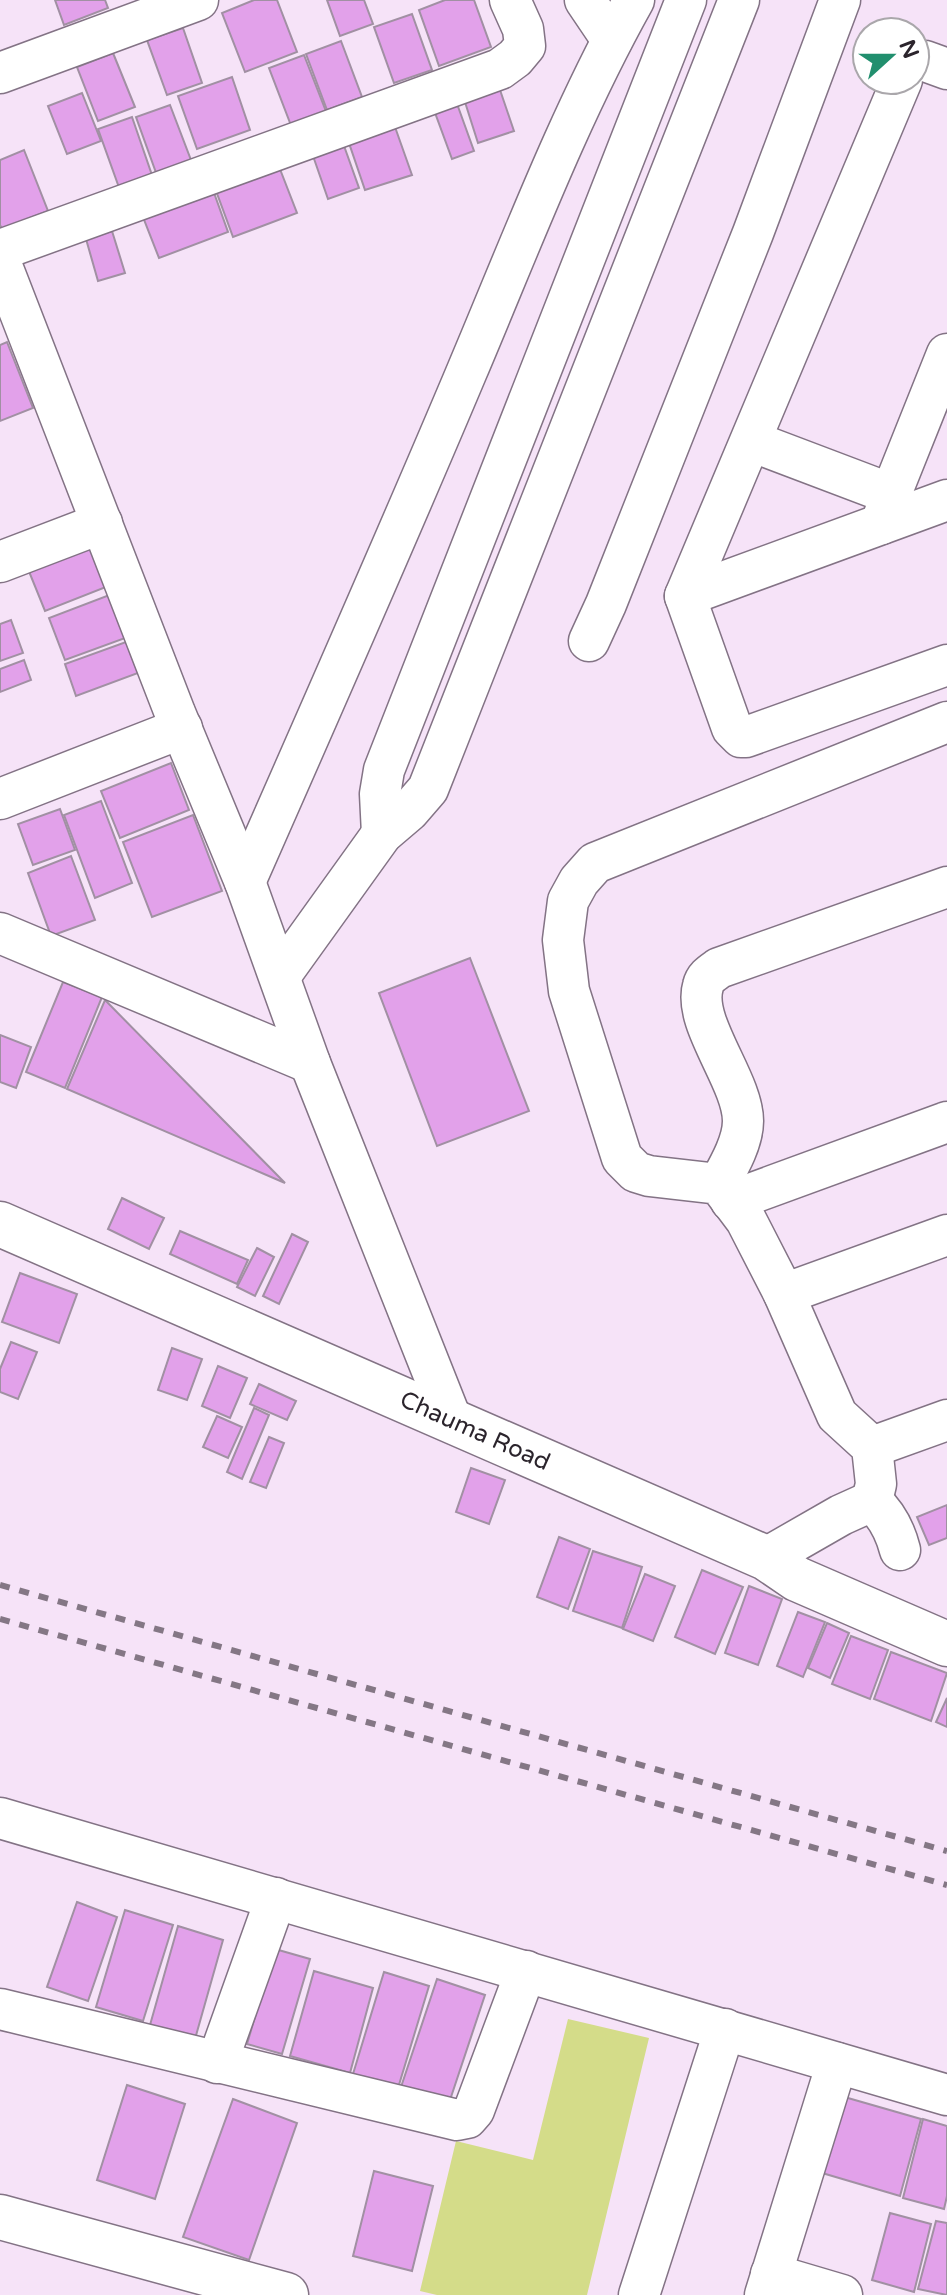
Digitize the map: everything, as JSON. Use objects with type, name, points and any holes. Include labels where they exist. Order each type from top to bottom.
[{"type":"street","points":[[0,73],[198,0]]},
{"type":"street","points":[[0,250],[500,69],[525,46],[523,29],[510,0]]},
{"type":"street","points":[[585,0],[612,40]]},
{"type":"street","points":[[245,882],[551,174],[612,40],[634,0]]},
{"type":"street","points":[[382,834],[380,794],[384,770],[686,0]]},
{"type":"street","points":[[280,976],[382,834],[409,811],[428,789],[739,0]]},
{"type":"street","points":[[589,641],[753,233],[840,0]]},
{"type":"street","points":[[895,96],[685,596],[732,728],[741,737],[947,665]]},
{"type":"street","points":[[0,261],[8,308],[102,523],[245,882],[310,1063],[452,1421]]},
{"type":"street","points":[[886,509],[947,354]]},
{"type":"street","points":[[751,441],[886,509]]},
{"type":"street","points":[[685,596],[886,509],[947,500]]},
{"type":"street","points":[[0,562],[102,523]]},
{"type":"street","points":[[947,722],[595,863],[579,881],[568,901],[563,940],[569,991],[622,1158],[636,1172],[725,1193],[947,1122]]},
{"type":"street","points":[[0,799],[182,728]]},
{"type":"street","points":[[725,1193],[743,1122],[740,1102],[702,1009],[703,985],[709,975],[719,968],[947,887]]},
{"type":"street","points":[[0,933],[310,1063]]},
{"type":"street","points":[[725,1193],[746,1220],[784,1294],[837,1415],[872,1447],[876,1484],[872,1501]]},
{"type":"street","name":"Chauma Road","points":[[0,1224],[766,1558],[797,1579],[947,1644]]},
{"type":"street","points":[[784,1294],[947,1235]]},
{"type":"street","points":[[872,1447],[947,1420]]},
{"type":"street","points":[[766,1558],[872,1501]]},
{"type":"street","points":[[872,1501],[888,1517],[900,1550]]},
{"type":"street","points":[[0,1818],[947,2095]]},
{"type":"street","points":[[217,2063],[276,1898]]},
{"type":"street","points":[[0,2009],[457,2120],[467,2118],[474,2110],[526,1971]]},
{"type":"street","points":[[639,2295],[725,2029]]},
{"type":"street","points":[[837,2063],[768,2284],[842,2295]]},
{"type":"street","points":[[0,2217],[286,2295]]},
{"type":"green space","points":[[568,2019],[649,2038],[587,2295],[437,2295],[420,2291],[456,2141],[533,2160]]},
{"type":"building","points":[[55,0],[105,0],[108,8],[64,25]]},
{"type":"building","points":[[254,0],[277,0],[297,52],[245,72],[222,13]]},
{"type":"building","points":[[327,0],[364,0],[373,24],[340,36]]},
{"type":"building","points":[[445,0],[474,0],[491,47],[439,66],[419,10]]},
{"type":"building","points":[[412,14],[432,70],[394,83],[374,27]]},
{"type":"building","points":[[183,28],[202,83],[167,95],[147,40]]},
{"type":"building","points":[[341,41],[362,97],[327,110],[306,54]]},
{"type":"building","points":[[113,53],[135,107],[98,121],[77,67]]},
{"type":"building","points":[[304,55],[327,114],[292,128],[269,68]]},
{"type":"building","points":[[232,77],[250,130],[197,149],[178,96]]},
{"type":"building","points":[[499,87],[514,131],[478,143],[464,99]]},
{"type":"building","points":[[82,93],[101,141],[67,154],[48,106]]},
{"type":"building","points":[[456,101],[474,151],[452,159],[434,110]]},
{"type":"building","points":[[170,105],[194,168],[159,181],[136,117]]},
{"type":"building","points":[[132,117],[154,181],[121,193],[98,129]]},
{"type":"building","points":[[395,127],[412,175],[365,190],[349,143]]},
{"type":"building","points":[[343,143],[359,188],[328,199],[312,153]]},
{"type":"building","points":[[24,150],[48,211],[2,229],[0,160]]},
{"type":"building","points":[[278,164],[297,213],[233,237],[215,188]]},
{"type":"building","points":[[213,190],[228,232],[159,258],[143,217]]},
{"type":"building","points":[[112,231],[125,273],[98,281],[86,239]]},
{"type":"building","points":[[7,342],[33,408],[0,421],[0,345]]},
{"type":"building","points":[[90,545],[106,587],[45,611],[28,569]]},
{"type":"building","points":[[112,594],[128,637],[65,660],[49,618]]},
{"type":"building","points":[[11,620],[23,653],[0,661],[0,624]]},
{"type":"building","points":[[126,642],[138,673],[76,696],[65,664]]},
{"type":"building","points":[[24,660],[31,680],[0,692],[0,669]]},
{"type":"building","points":[[171,763],[189,810],[120,838],[101,791]]},
{"type":"building","points":[[101,801],[132,883],[95,898],[64,815]]},
{"type":"building","points":[[60,809],[75,850],[33,865],[18,824]]},
{"type":"building","points":[[193,815],[222,891],[152,917],[123,842]]},
{"type":"building","points":[[71,856],[95,920],[51,936],[28,873]]},
{"type":"building","points":[[470,958],[529,1111],[437,1146],[379,993]]},
{"type":"building","points":[[63,982],[102,997],[65,1088],[26,1072]]},
{"type":"building","points":[[105,1000],[285,1183],[67,1089]]},
{"type":"building","points":[[0,1035],[31,1047],[16,1088],[0,1082]]},
{"type":"building","points":[[122,1198],[164,1218],[149,1249],[108,1229]]},
{"type":"building","points":[[180,1231],[248,1260],[237,1284],[170,1254]]},
{"type":"building","points":[[292,1234],[308,1242],[279,1304],[263,1296]]},
{"type":"building","points":[[257,1248],[274,1257],[255,1296],[237,1287]]},
{"type":"building","points":[[20,1273],[77,1294],[59,1343],[2,1322]]},
{"type":"building","points":[[11,1342],[37,1352],[18,1399],[0,1392],[0,1369]]},
{"type":"building","points":[[172,1348],[202,1359],[187,1400],[158,1390]]},
{"type":"building","points":[[218,1366],[247,1378],[230,1418],[202,1406]]},
{"type":"building","points":[[259,1384],[296,1401],[287,1420],[250,1404]]},
{"type":"building","points":[[254,1408],[269,1415],[242,1479],[227,1472]]},
{"type":"building","points":[[217,1416],[242,1427],[228,1458],[203,1447]]},
{"type":"building","points":[[269,1437],[284,1443],[266,1488],[250,1482]]},
{"type":"building","points":[[471,1468],[505,1480],[489,1524],[456,1512]]},
{"type":"building","points":[[947,1505],[947,1538],[929,1545],[917,1517]]},
{"type":"building","points":[[559,1537],[590,1549],[568,1609],[537,1597]]},
{"type":"building","points":[[593,1551],[642,1567],[622,1628],[573,1611]]},
{"type":"building","points":[[702,1570],[743,1587],[715,1654],[675,1637]]},
{"type":"building","points":[[645,1574],[675,1586],[653,1641],[623,1629]]},
{"type":"building","points":[[749,1586],[782,1599],[758,1665],[725,1653]]},
{"type":"building","points":[[798,1612],[825,1622],[803,1677],[777,1666]]},
{"type":"building","points":[[827,1623],[849,1633],[830,1678],[808,1668]]},
{"type":"building","points":[[851,1636],[888,1650],[870,1699],[832,1684]]},
{"type":"building","points":[[891,1652],[947,1673],[931,1721],[874,1699]]},
{"type":"building","points":[[947,1698],[947,1727],[936,1722]]},
{"type":"building","points":[[77,1902],[117,1917],[88,2001],[47,1987]]},
{"type":"building","points":[[125,1910],[173,1925],[143,2021],[96,2007]]},
{"type":"building","points":[[178,1926],[223,1940],[195,2039],[150,2025]]},
{"type":"building","points":[[275,1949],[310,1959],[282,2054],[247,2044]]},
{"type":"building","points":[[314,1971],[373,1988],[350,2073],[290,2056]]},
{"type":"building","points":[[384,1972],[429,1986],[398,2088],[353,2074]]},
{"type":"building","points":[[437,1979],[485,1995],[447,2109],[399,2093]]},
{"type":"building","points":[[127,2085],[185,2104],[155,2199],[97,2180]]},
{"type":"building","points":[[834,2094],[921,2119],[900,2196],[812,2170]]},
{"type":"building","points":[[233,2099],[297,2123],[249,2260],[183,2237]]},
{"type":"building","points":[[923,2119],[947,2126],[947,2196],[944,2209],[903,2198]]},
{"type":"building","points":[[374,2171],[433,2186],[412,2271],[353,2256]]},
{"type":"building","points":[[890,2213],[931,2224],[914,2292],[872,2280]]},
{"type":"building","points":[[936,2221],[947,2223],[947,2295],[918,2289]]},
{"type":"railway","points":[[0,1585],[947,1851]]},
{"type":"railway","points":[[0,1619],[947,1885]]}]
